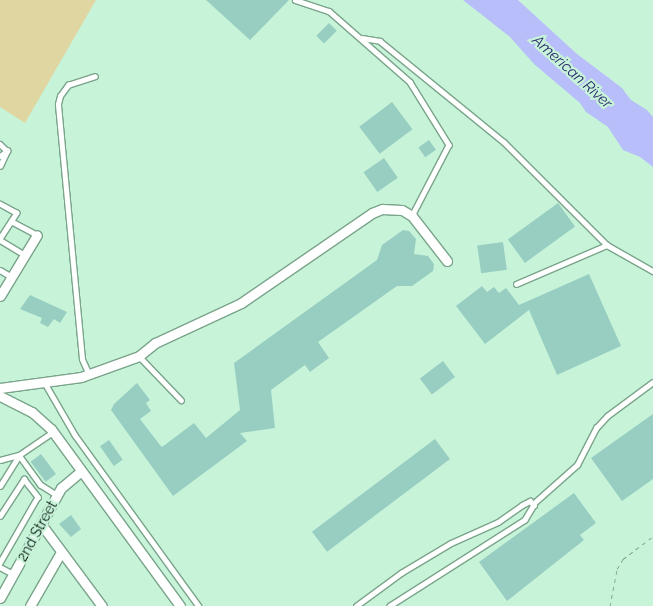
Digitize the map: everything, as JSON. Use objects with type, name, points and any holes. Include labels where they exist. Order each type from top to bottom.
[{"type":"street","points":[[0,388],[45,383],[89,374],[139,356],[156,343],[241,303],[372,213],[392,208],[412,216],[447,261]]},
{"type":"street","points":[[0,296],[37,235]]},
{"type":"street","points":[[0,396],[32,412],[53,432],[180,606]]},
{"type":"street","name":"2nd Street","points":[[0,598],[57,495],[68,480],[81,471]]},
{"type":"street","points":[[41,524],[102,606]]},
{"type":"street","points":[[30,606],[61,552]]},
{"type":"lane","points":[[295,0],[329,10],[410,82],[448,145],[412,216]]},
{"type":"lane","points":[[362,38],[380,41],[502,140],[607,245],[653,271]]},
{"type":"lane","points":[[89,374],[82,359],[58,104],[60,96],[68,85],[95,76]]},
{"type":"lane","points":[[0,144],[7,151]]},
{"type":"lane","points":[[0,156],[7,151]]},
{"type":"lane","points":[[0,166],[7,151]]},
{"type":"lane","points":[[0,204],[16,213],[0,239],[25,255]]},
{"type":"lane","points":[[11,221],[37,235]]},
{"type":"lane","points":[[516,284],[607,245]]},
{"type":"lane","points":[[0,270],[12,277]]},
{"type":"lane","points":[[139,356],[181,400]]},
{"type":"lane","points":[[390,606],[524,520],[534,508],[533,504],[577,465],[596,428],[607,416],[653,382]]},
{"type":"lane","points":[[45,383],[75,434],[199,606]]},
{"type":"lane","points":[[0,460],[19,455],[53,432]]},
{"type":"lane","points":[[0,486],[19,455]]},
{"type":"lane","points":[[19,455],[41,485],[57,495]]},
{"type":"lane","points":[[0,516],[24,479],[38,497],[0,565],[13,574]]},
{"type":"lane","points":[[356,606],[401,574],[451,543],[498,522],[530,501],[533,504]]},
{"type":"path","points":[[610,606],[617,569],[623,559],[653,536]]},
{"type":"shaded area","points":[[0,0],[96,0],[25,123],[0,107]]},
{"type":"water","name":"American River","points":[[463,0],[518,0],[577,54],[622,88],[631,100],[647,110],[653,117],[653,167],[640,157],[623,150],[608,127],[586,112],[580,103],[534,64],[510,37]]},
{"type":"building","points":[[206,0],[289,0],[250,40]]},
{"type":"building","points":[[329,23],[337,31],[324,44],[316,36]]},
{"type":"building","points":[[392,102],[412,129],[380,154],[359,127]]},
{"type":"building","points":[[429,140],[436,150],[425,157],[418,147]]},
{"type":"building","points":[[384,158],[398,178],[377,192],[364,172]]},
{"type":"building","points":[[558,203],[575,226],[525,263],[508,239]]},
{"type":"building","points":[[403,230],[409,231],[416,239],[414,254],[428,256],[434,264],[433,271],[412,286],[397,286],[318,342],[329,358],[310,372],[305,365],[271,390],[275,428],[240,433],[247,441],[173,496],[111,410],[114,404],[137,383],[150,400],[146,403],[151,411],[140,419],[162,447],[194,423],[206,438],[240,410],[234,363],[377,260],[382,245]]},
{"type":"building","points":[[503,242],[507,270],[481,273],[477,246]]},
{"type":"building","points":[[589,274],[621,346],[557,375],[529,310],[485,344],[456,306],[482,286],[487,292],[494,287],[499,293],[506,288],[519,305]]},
{"type":"building","points":[[30,295],[67,312],[60,323],[54,319],[48,327],[40,323],[42,318],[20,309]]},
{"type":"building","points":[[443,361],[455,377],[432,394],[420,378]]},
{"type":"building","points":[[653,414],[653,479],[622,501],[591,458]]},
{"type":"building","points":[[435,439],[450,459],[327,552],[312,532]]},
{"type":"building","points":[[109,440],[123,460],[114,466],[100,446]]},
{"type":"building","points":[[41,454],[56,474],[46,482],[31,462]]},
{"type":"building","points":[[574,493],[596,523],[580,535],[584,540],[507,601],[479,562]]},
{"type":"building","points":[[71,515],[81,529],[71,537],[59,524]]}]
